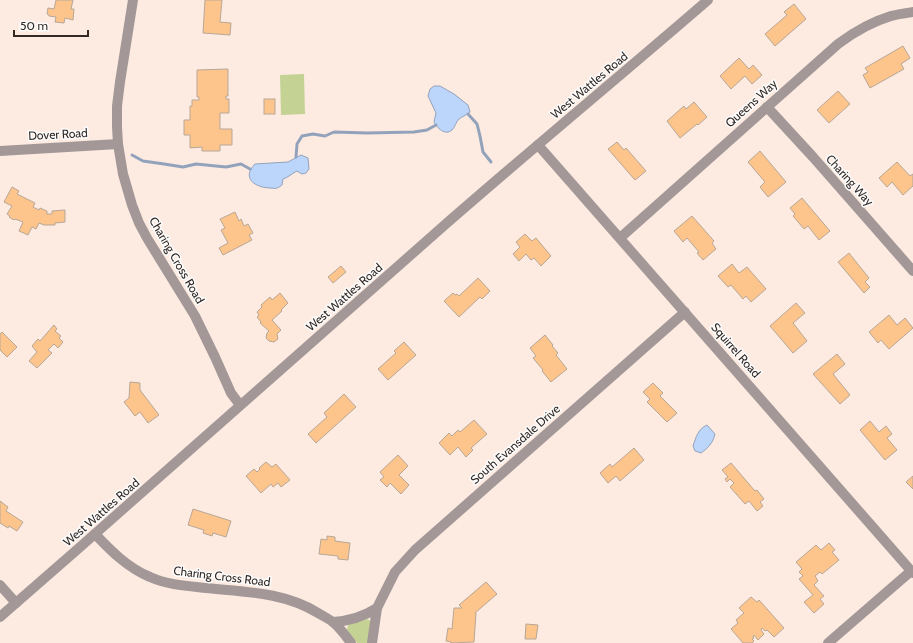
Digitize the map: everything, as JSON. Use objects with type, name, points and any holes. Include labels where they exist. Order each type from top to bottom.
[{"type":"street","name":"Charing Cross Road","points":[[133,0],[117,106],[120,161],[127,190],[139,223],[195,316],[231,393],[240,405]]},
{"type":"street","name":"West Wattles Road","points":[[0,617],[440,229],[708,0]]},
{"type":"street","name":"Queens Way","points":[[620,238],[766,107],[849,36],[867,25],[882,19],[913,12]]},
{"type":"street","name":"Charing Way","points":[[766,107],[813,157],[913,271]]},
{"type":"street","name":"Dover Road","points":[[0,151],[118,144]]},
{"type":"street","name":"Squirrel Road","points":[[538,145],[912,572]]},
{"type":"street","name":"South Evansdale Drive","points":[[377,608],[395,572],[415,550],[685,312]]},
{"type":"street","name":"Charing Cross Road","points":[[95,534],[111,552],[136,571],[149,577],[162,582],[184,586],[276,596],[305,606],[333,622],[351,643]]},
{"type":"street","points":[[828,643],[912,572]]},
{"type":"street","points":[[0,585],[16,603]]},
{"type":"street","points":[[333,622],[356,618],[368,614],[377,608]]},
{"type":"street","points":[[372,643],[377,608]]},
{"type":"green space","points":[[304,74],[305,114],[281,115],[280,75]]},
{"type":"green space","points":[[367,619],[371,621],[369,643],[357,643],[347,630],[348,625]]},
{"type":"water","points":[[434,86],[440,86],[454,94],[468,105],[470,112],[459,119],[453,129],[449,132],[444,132],[437,127],[434,122],[436,113],[428,96],[430,89]]},
{"type":"water","points":[[301,155],[308,158],[309,169],[306,173],[302,174],[297,171],[283,179],[282,185],[278,188],[265,188],[255,184],[250,178],[249,174],[255,164],[288,162]]},
{"type":"water","points":[[707,425],[715,434],[712,443],[701,453],[695,451],[693,446],[696,436],[701,429]]},
{"type":"building","points":[[56,0],[73,0],[71,9],[74,9],[73,20],[65,18],[64,23],[55,22],[56,17],[49,16],[47,14],[48,8],[54,9]]},
{"type":"building","points":[[205,0],[222,0],[220,22],[231,23],[230,35],[203,33]]},
{"type":"building","points":[[794,4],[806,19],[775,46],[765,34],[787,15],[784,12]]},
{"type":"building","points":[[903,46],[910,58],[901,64],[904,69],[870,88],[863,75],[868,72],[865,68]]},
{"type":"building","points":[[739,58],[749,69],[753,65],[762,75],[752,84],[745,76],[731,89],[720,76]]},
{"type":"building","points":[[228,69],[228,96],[226,96],[226,99],[229,99],[229,113],[220,113],[220,129],[232,129],[232,145],[220,145],[220,151],[202,151],[202,147],[190,148],[190,135],[184,135],[184,120],[190,120],[190,106],[192,106],[192,100],[199,100],[199,97],[197,97],[197,70]]},
{"type":"building","points":[[838,91],[850,104],[829,123],[817,110]]},
{"type":"building","points":[[264,99],[275,99],[275,114],[264,114]]},
{"type":"building","points":[[694,102],[707,117],[680,138],[667,121],[684,106],[686,109]]},
{"type":"building","points":[[617,142],[624,150],[626,148],[646,171],[635,180],[608,149]]},
{"type":"building","points":[[760,151],[786,182],[768,197],[760,187],[765,182],[748,162]]},
{"type":"building","points":[[897,162],[910,176],[913,174],[913,186],[903,195],[892,182],[887,187],[879,178]]},
{"type":"building","points":[[12,187],[19,191],[17,194],[35,203],[33,207],[39,210],[40,208],[47,211],[47,214],[52,214],[52,211],[65,210],[65,222],[55,223],[55,225],[44,225],[39,223],[36,229],[32,227],[28,235],[19,231],[23,222],[9,217],[10,216],[7,214],[12,206],[4,202]]},
{"type":"building","points":[[802,198],[830,231],[819,240],[808,226],[804,229],[793,216],[795,214],[790,208]]},
{"type":"building","points":[[235,212],[239,221],[241,219],[244,226],[248,224],[253,233],[249,235],[252,240],[223,255],[219,248],[228,243],[221,230],[225,228],[220,219]]},
{"type":"building","points":[[692,216],[714,241],[712,243],[716,249],[703,260],[697,253],[699,252],[687,238],[683,242],[674,231]]},
{"type":"building","points":[[525,234],[532,241],[536,238],[551,256],[541,266],[534,258],[531,260],[526,254],[519,261],[513,254],[520,247],[516,242]]},
{"type":"building","points":[[849,253],[869,278],[865,282],[870,287],[864,293],[838,262]]},
{"type":"building","points":[[732,264],[739,273],[747,267],[766,289],[751,302],[746,296],[743,299],[731,285],[728,287],[718,276]]},
{"type":"building","points":[[341,266],[346,272],[333,283],[328,277]]},
{"type":"building","points":[[478,278],[490,291],[482,299],[480,297],[459,317],[444,301],[453,293],[459,296]]},
{"type":"building","points":[[280,293],[288,303],[272,320],[281,330],[277,334],[278,339],[274,342],[269,341],[266,338],[269,331],[260,323],[261,322],[257,317],[259,315],[257,312],[262,307],[261,305],[270,297],[272,300]]},
{"type":"building","points":[[796,303],[805,313],[793,323],[807,341],[793,353],[770,326]]},
{"type":"building","points":[[889,315],[897,325],[905,318],[913,328],[889,349],[881,340],[878,343],[869,332]]},
{"type":"building","points":[[54,325],[57,329],[55,331],[61,336],[59,338],[63,342],[58,348],[54,344],[48,350],[52,353],[37,368],[29,361],[37,352],[32,346],[38,339],[40,341]]},
{"type":"building","points":[[2,332],[17,347],[7,357],[0,350],[0,334]]},
{"type":"building","points":[[545,335],[558,353],[556,355],[567,369],[551,382],[533,358],[536,356],[530,348]]},
{"type":"building","points":[[404,342],[416,355],[388,380],[378,369],[396,353],[394,351]]},
{"type":"building","points":[[837,354],[845,364],[833,374],[850,395],[840,404],[813,374]]},
{"type":"building","points":[[130,382],[140,383],[140,390],[159,415],[148,423],[140,412],[135,416],[124,402],[129,398]]},
{"type":"building","points":[[653,383],[663,393],[660,396],[677,413],[667,422],[647,402],[650,399],[643,392]]},
{"type":"building","points":[[344,394],[356,407],[316,443],[308,434],[327,417],[324,413]]},
{"type":"building","points":[[474,420],[487,434],[471,448],[473,450],[466,457],[458,447],[450,455],[439,443],[449,433],[452,436],[458,430],[460,432]]},
{"type":"building","points":[[870,421],[879,432],[886,426],[892,434],[887,438],[897,450],[885,460],[860,430]]},
{"type":"building","points":[[634,448],[644,460],[620,481],[616,476],[608,483],[600,473],[610,464],[612,467]]},
{"type":"building","points":[[398,455],[408,466],[399,475],[409,485],[401,494],[390,483],[387,487],[380,480],[384,477],[380,472]]},
{"type":"building","points":[[266,462],[272,467],[276,464],[290,480],[281,487],[278,483],[273,487],[271,484],[261,493],[246,476],[254,469],[257,472]]},
{"type":"building","points":[[731,463],[755,491],[757,490],[764,499],[760,502],[763,506],[757,511],[749,501],[745,504],[730,487],[734,483],[730,479],[727,482],[725,479],[728,477],[722,470]]},
{"type":"building","points":[[913,476],[913,489],[906,482]]},
{"type":"building","points":[[0,501],[8,507],[6,511],[23,522],[17,531],[0,523]]},
{"type":"building","points":[[193,509],[231,521],[226,537],[213,533],[212,536],[203,533],[204,530],[188,525]]},
{"type":"building","points":[[327,536],[335,537],[335,541],[350,543],[348,560],[338,559],[338,556],[319,554],[321,539],[327,540]]},
{"type":"building","points":[[829,543],[835,550],[832,552],[839,560],[822,574],[820,572],[815,576],[818,581],[814,585],[824,596],[820,599],[824,604],[814,613],[804,602],[813,595],[799,579],[803,576],[799,572],[802,569],[796,562],[816,545],[821,550]]},
{"type":"building","points":[[486,582],[497,594],[475,613],[474,642],[451,643],[446,641],[448,628],[452,629],[454,608],[462,608],[459,605]]},
{"type":"building","points":[[751,597],[757,602],[759,600],[784,628],[774,637],[767,630],[765,631],[762,628],[761,630],[764,634],[758,640],[754,635],[754,638],[752,639],[754,641],[752,643],[743,643],[731,629],[738,623],[736,620],[744,613],[739,608]]},
{"type":"building","points":[[526,624],[538,625],[536,639],[525,639]]},
{"type":"waterway","points":[[468,114],[477,124],[483,152],[491,162]]},
{"type":"waterway","points":[[296,157],[297,144],[302,136],[313,134],[325,136],[334,132],[414,132],[427,130],[436,125]]},
{"type":"waterway","points":[[132,155],[143,161],[183,167],[196,164],[226,167],[241,164],[250,169]]}]
